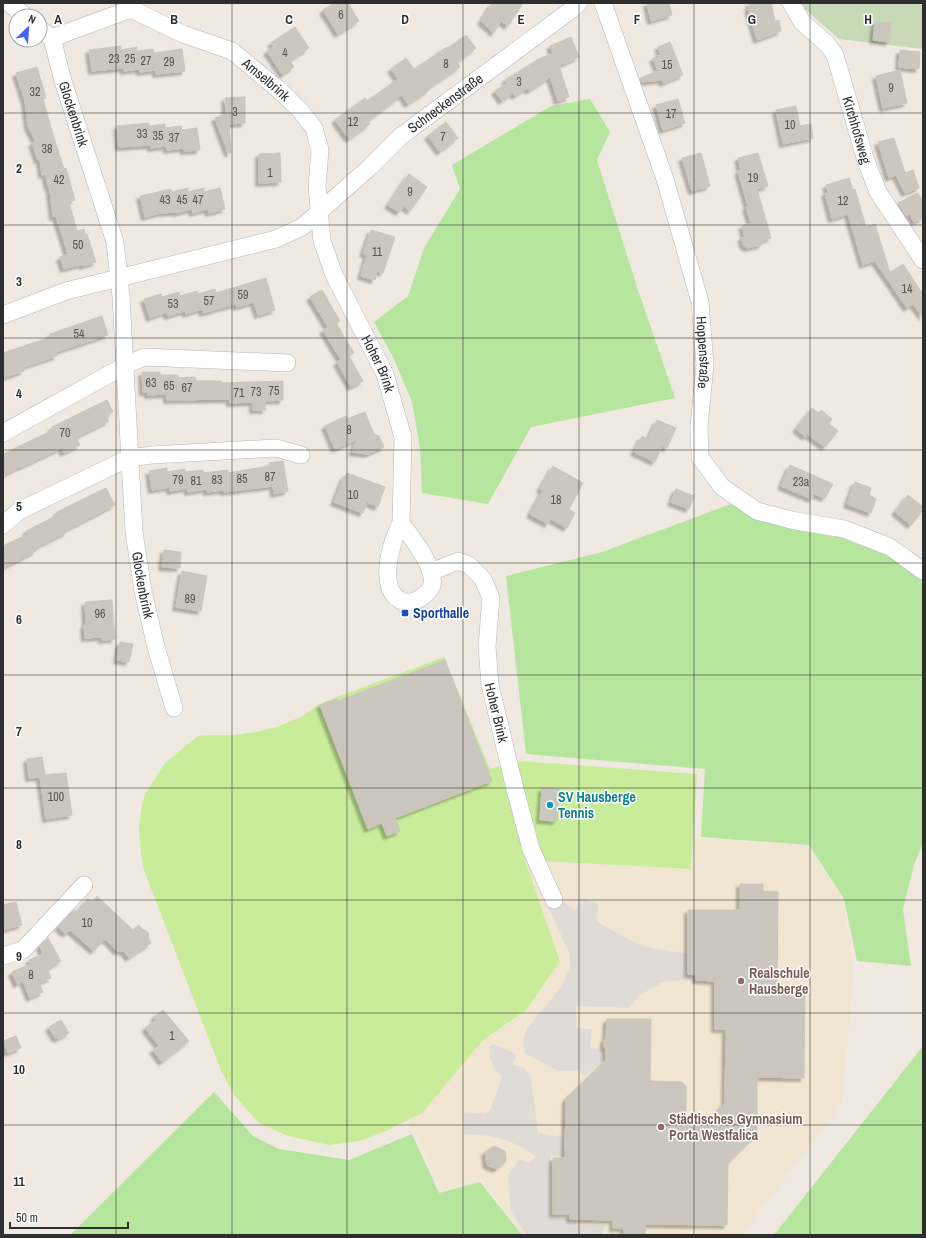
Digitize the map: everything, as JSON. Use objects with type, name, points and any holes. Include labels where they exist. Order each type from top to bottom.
[{"type":"street","name":"Schneckenstraße","points":[[320,212],[401,136],[579,3]]},
{"type":"street","name":"Hoppenstraße","points":[[603,3],[665,179],[700,302],[706,365],[699,426],[700,457],[722,487],[757,512],[791,520],[844,529],[890,547],[923,572]]},
{"type":"street","name":"Kirchhofsweg","points":[[791,3],[802,22],[828,44],[835,55],[866,161],[878,192],[923,260]]},
{"type":"street","name":"Amselbrink","points":[[131,6],[182,34],[232,51],[299,109],[314,128],[320,150],[317,186],[320,212]]},
{"type":"street","name":"Glockenbrink","points":[[48,32],[131,6]]},
{"type":"street","name":"Glockenbrink","points":[[48,39],[63,80],[115,242],[119,276],[134,532],[143,592],[156,648],[174,708]]},
{"type":"street","points":[[3,315],[66,290],[276,238],[302,227],[320,212]]},
{"type":"street","name":"Hoher Brink","points":[[320,212],[322,241],[329,262],[334,275],[385,374],[403,437],[401,523],[395,534],[389,558],[387,578],[392,591],[399,599],[406,602],[416,601],[426,594],[432,584],[431,572],[458,561],[470,565],[483,579],[491,598],[487,646],[490,685],[531,849],[554,900]]},
{"type":"street","points":[[3,433],[124,366],[144,357],[287,363]]},
{"type":"street","points":[[3,525],[19,511],[129,458],[152,455],[276,448],[301,455]]},
{"type":"street","points":[[401,523],[423,555],[431,572]]},
{"type":"street","points":[[3,956],[23,950],[84,885]]},
{"type":"shaded area","points":[[693,838],[808,846],[843,901],[854,966],[842,1104],[741,1235],[523,1235],[481,1179],[441,1190],[408,1119],[422,1113],[483,1040],[525,1011],[524,860],[691,869]]},
{"type":"shaded area","points":[[558,897],[575,911],[580,898],[590,900],[598,904],[597,922],[642,946],[687,954],[687,975],[694,976],[695,981],[681,980],[663,982],[640,995],[629,1008],[576,1006],[576,1028],[592,1029],[590,1048],[604,1049],[604,1059],[585,1076],[579,1071],[558,1071],[525,1053],[523,1041],[527,1028],[561,988],[570,968],[570,955],[547,904]]},
{"type":"shaded area","points":[[494,1044],[516,1054],[513,1065],[524,1068],[531,1078],[538,1133],[564,1137],[564,1147],[585,1147],[583,1156],[551,1156],[550,1218],[576,1220],[576,1225],[605,1225],[602,1235],[527,1235],[511,1212],[508,1175],[519,1159],[529,1162],[536,1157],[525,1149],[509,1141],[489,1136],[464,1134],[464,1112],[486,1114],[491,1108],[502,1077],[495,1070],[490,1058],[489,1047]]},
{"type":"green space","points":[[802,3],[923,3],[923,49],[839,39],[806,10]]},
{"type":"green space","points":[[590,99],[610,132],[597,160],[638,290],[675,398],[531,427],[488,504],[422,493],[420,448],[412,402],[394,359],[374,322],[408,296],[424,248],[460,189],[452,165],[551,106]]},
{"type":"green space","points":[[731,504],[757,515],[843,533],[890,552],[923,576],[923,843],[914,865],[903,909],[911,966],[857,961],[844,899],[809,845],[701,837],[705,769],[526,754],[506,576],[602,552]]},
{"type":"green space","points":[[444,657],[490,769],[520,761],[697,774],[691,869],[525,860],[560,962],[525,1011],[483,1040],[422,1113],[386,1131],[360,1141],[329,1145],[288,1136],[259,1123],[235,1096],[222,1073],[144,870],[139,830],[141,810],[145,794],[165,763],[198,736],[234,735],[277,727],[303,716],[321,703]]},
{"type":"green space","points":[[923,1046],[923,1235],[774,1235]]},
{"type":"green space","points":[[214,1092],[253,1136],[279,1149],[349,1160],[412,1134],[439,1193],[480,1182],[522,1235],[70,1235]]},
{"type":"building","points":[[335,3],[348,3],[359,21],[338,34],[323,10]]},
{"type":"building","points":[[492,3],[523,3],[508,26],[501,21],[494,33],[481,21]]},
{"type":"building","points":[[647,3],[669,3],[672,15],[651,21]]},
{"type":"building","points":[[749,3],[771,3],[775,21],[779,20],[781,31],[757,40],[748,8],[750,7]]},
{"type":"building","points":[[875,22],[891,23],[889,42],[873,40]]},
{"type":"building","points":[[295,27],[309,48],[290,61],[294,67],[283,75],[267,51],[274,47],[271,43]]},
{"type":"building","points":[[466,35],[476,48],[457,62],[460,67],[428,88],[429,90],[408,104],[402,95],[368,121],[370,124],[349,139],[335,120],[365,98],[367,101],[398,79],[391,69],[406,58],[414,69]]},
{"type":"building","points":[[571,37],[579,57],[559,66],[569,97],[558,101],[550,77],[529,91],[527,88],[515,96],[513,93],[502,101],[495,91],[507,83],[505,80],[537,60],[553,53],[550,46]]},
{"type":"building","points":[[670,42],[683,75],[663,83],[662,80],[641,82],[640,78],[658,71],[653,58],[661,55],[658,47]]},
{"type":"building","points":[[121,46],[121,50],[137,47],[137,51],[153,49],[154,53],[182,49],[185,71],[156,74],[156,70],[140,72],[139,69],[124,71],[123,68],[92,71],[89,50]]},
{"type":"building","points":[[900,50],[920,52],[919,69],[899,67]]},
{"type":"building","points":[[37,67],[46,98],[43,99],[54,138],[64,169],[66,168],[75,200],[69,202],[77,231],[84,229],[96,262],[83,266],[83,264],[64,269],[60,257],[68,254],[56,216],[53,217],[50,190],[47,183],[46,174],[42,175],[40,159],[38,160],[32,143],[36,142],[28,126],[25,101],[16,73]]},
{"type":"building","points":[[900,70],[907,103],[883,108],[876,76]]},
{"type":"building","points":[[245,97],[245,123],[229,124],[231,153],[228,153],[215,118],[226,114],[225,98]]},
{"type":"building","points":[[678,99],[685,123],[663,130],[656,105]]},
{"type":"building","points":[[796,106],[800,126],[811,124],[813,138],[783,144],[776,110]]},
{"type":"building","points":[[446,122],[458,138],[440,152],[428,136]]},
{"type":"building","points":[[149,123],[149,126],[165,124],[165,128],[181,126],[182,130],[197,128],[200,150],[184,151],[183,148],[167,150],[166,146],[151,148],[151,145],[119,147],[117,126]]},
{"type":"building","points":[[894,138],[905,173],[913,170],[919,188],[905,193],[896,175],[889,178],[878,142]]},
{"type":"building","points":[[280,153],[281,182],[259,183],[259,154]]},
{"type":"building","points":[[701,153],[710,186],[692,191],[682,158]]},
{"type":"building","points":[[758,153],[768,186],[757,189],[771,238],[764,240],[761,245],[748,248],[744,246],[741,238],[745,237],[742,226],[751,223],[746,207],[748,206],[738,171],[741,170],[738,158]]},
{"type":"building","points":[[409,174],[427,187],[410,211],[404,206],[399,212],[388,205]]},
{"type":"building","points":[[849,178],[853,190],[855,189],[866,227],[875,224],[890,273],[903,264],[923,294],[923,317],[913,304],[907,308],[875,261],[863,265],[848,214],[832,219],[825,193],[828,192],[826,185]]},
{"type":"building","points":[[188,188],[188,192],[204,188],[204,192],[220,188],[225,209],[209,213],[208,209],[193,213],[192,209],[177,213],[160,213],[145,217],[140,196],[171,189],[172,192]]},
{"type":"building","points":[[918,193],[923,202],[923,218],[914,222],[910,214],[906,216],[898,203]]},
{"type":"building","points":[[371,230],[395,237],[383,273],[377,271],[375,280],[361,276],[367,255],[363,253]]},
{"type":"building","points":[[266,278],[275,310],[258,315],[254,302],[237,307],[236,304],[203,313],[202,309],[186,314],[185,311],[168,316],[166,312],[150,318],[144,299],[161,294],[162,297],[179,292],[180,296],[197,291],[198,294],[215,289],[216,293]]},
{"type":"building","points":[[322,290],[340,321],[336,323],[354,353],[349,356],[363,381],[351,387],[337,362],[341,360],[323,330],[328,327],[310,297]]},
{"type":"building","points":[[102,316],[108,335],[56,352],[57,356],[23,367],[24,371],[3,378],[3,353],[51,337],[50,334]]},
{"type":"building","points":[[142,372],[160,372],[160,375],[178,375],[178,378],[195,377],[196,381],[221,381],[221,383],[283,381],[283,400],[265,401],[266,410],[253,410],[253,402],[230,403],[230,399],[167,400],[167,394],[148,395],[148,392],[143,392]]},
{"type":"building","points":[[107,400],[113,412],[106,416],[109,421],[76,437],[80,445],[64,453],[62,448],[21,466],[3,476],[3,454],[53,430],[52,427]]},
{"type":"building","points":[[812,408],[819,413],[821,410],[832,419],[829,424],[838,431],[825,447],[807,434],[806,437],[796,429]]},
{"type":"building","points":[[365,412],[374,434],[379,436],[384,447],[368,454],[352,452],[357,440],[335,449],[325,426],[346,416],[347,419]]},
{"type":"building","points":[[657,420],[676,428],[667,448],[662,446],[655,462],[634,452],[642,436],[648,439]]},
{"type":"building","points":[[283,461],[288,491],[274,494],[273,486],[224,492],[224,490],[207,492],[206,489],[188,492],[188,488],[170,491],[170,487],[152,490],[149,471],[167,468],[167,472],[185,469],[185,472],[203,470],[203,473],[228,470],[228,473],[270,466],[269,463]]},
{"type":"building","points":[[790,465],[833,484],[825,498],[814,494],[812,499],[781,486]]},
{"type":"building","points":[[553,466],[583,483],[569,509],[575,513],[567,528],[551,519],[548,524],[530,514],[543,490],[540,489]]},
{"type":"building","points":[[347,473],[385,487],[378,507],[367,502],[363,513],[334,502],[344,476],[346,477]]},
{"type":"building","points":[[855,482],[871,488],[869,495],[876,499],[871,513],[847,504]]},
{"type":"building","points":[[106,488],[115,505],[66,530],[67,532],[35,548],[36,551],[3,568],[3,546],[28,534],[26,531],[58,515],[57,512]]},
{"type":"building","points":[[676,489],[694,496],[689,509],[671,502]]},
{"type":"building","points":[[908,495],[923,507],[923,510],[911,525],[895,512]]},
{"type":"building","points":[[164,550],[181,552],[180,568],[162,567]]},
{"type":"building","points":[[182,571],[207,576],[201,611],[176,607]]},
{"type":"building","points":[[112,600],[115,639],[102,640],[102,637],[85,638],[85,602]]},
{"type":"building","points":[[120,642],[133,644],[129,662],[117,660]]},
{"type":"building","points":[[445,660],[492,781],[395,818],[400,831],[387,836],[382,823],[368,829],[320,705],[337,699],[338,701]]},
{"type":"building","points":[[42,757],[45,775],[66,773],[72,815],[46,819],[40,777],[29,778],[27,759]]},
{"type":"building","name":"SV Hausberge Tennis","points":[[542,788],[559,789],[557,821],[540,820]]},
{"type":"building","points":[[740,884],[763,884],[763,891],[778,892],[777,988],[805,988],[804,1078],[757,1077],[757,1134],[728,1163],[727,1225],[645,1224],[645,1235],[624,1235],[624,1228],[613,1228],[613,1220],[570,1219],[570,1214],[553,1214],[553,1158],[565,1158],[566,1099],[606,1060],[604,1040],[606,1038],[607,1019],[651,1019],[650,1081],[682,1082],[686,1086],[686,1119],[708,1120],[725,1103],[726,1029],[715,1029],[715,981],[696,980],[696,974],[688,974],[688,910],[740,910]]},
{"type":"building","points":[[97,896],[133,930],[139,925],[142,929],[148,932],[151,943],[129,958],[124,951],[117,951],[106,939],[104,941],[103,940],[94,951],[70,930],[66,934],[58,927],[74,910],[77,912],[88,899],[92,902]]},
{"type":"building","points":[[16,902],[22,925],[3,930],[3,905]]},
{"type":"building","points":[[48,938],[61,961],[47,969],[51,978],[39,983],[43,992],[30,998],[23,981],[17,984],[12,972],[31,964],[29,960],[43,954],[40,946]]},
{"type":"building","points":[[163,1010],[189,1041],[162,1062],[153,1050],[159,1046],[145,1028],[156,1020],[154,1017]]},
{"type":"building","points":[[61,1020],[69,1033],[58,1039],[57,1037],[55,1038],[49,1027]]},
{"type":"building","points":[[16,1036],[21,1048],[8,1053],[3,1041]]},
{"type":"building","points":[[494,1146],[505,1151],[506,1161],[497,1169],[487,1165],[485,1152]]},
{"type":"place","name":"Sporthalle","points":[[405,613]]},
{"type":"place","name":"SV Hausberge Tennis","points":[[550,805]]},
{"type":"place","name":"Realschule Hausberge","points":[[741,981]]},
{"type":"place","name":"Städtisches Gymnasium Porta Westfalica","points":[[661,1127]]}]
